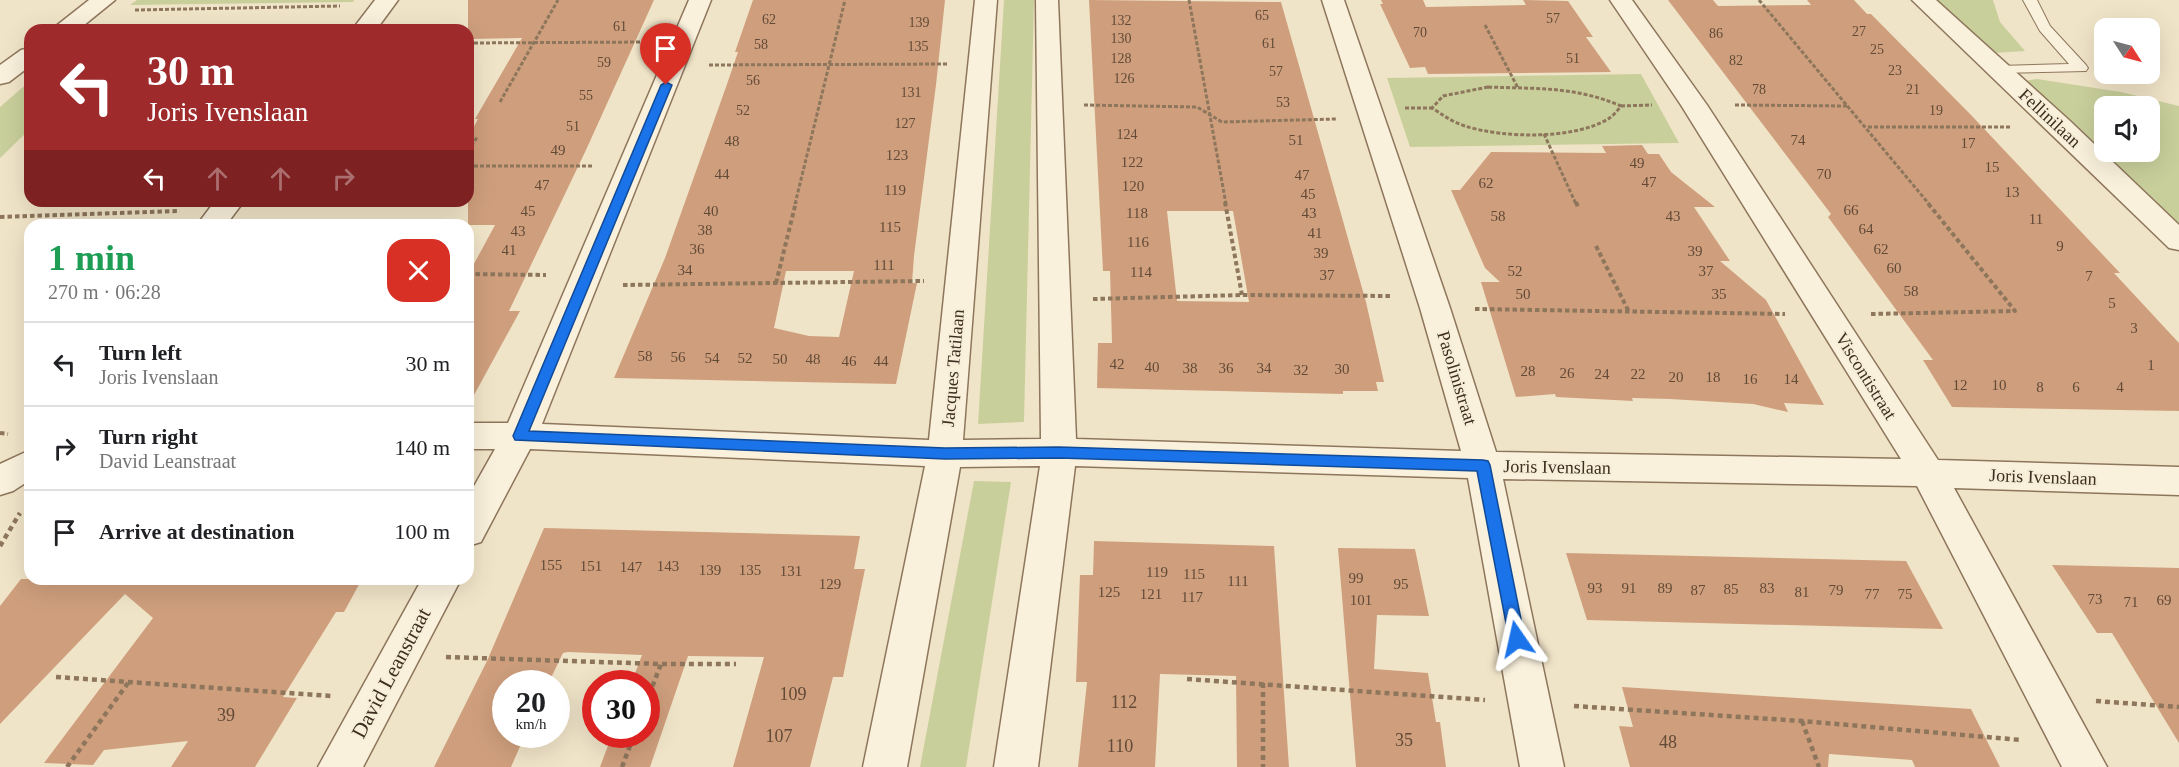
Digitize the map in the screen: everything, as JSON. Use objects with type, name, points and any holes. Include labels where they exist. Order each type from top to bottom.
[{"type":"street","points":[[474,520],[520,436],[700,0]]},
{"type":"street","name":"Jacques Tatilaan","points":[[885,767],[945,454],[986,0]]},
{"type":"street","points":[[1016,767],[1059,452],[1047,0]]},
{"type":"street","name":"Pasolinistraat","points":[[1333,0],[1431,296],[1483,465],[1542,767]]},
{"type":"street","name":"Viscontistraat","points":[[1621,0],[1694,105],[1928,473],[2078,755]]},
{"type":"street","name":"Fellinilaan","points":[[1923,0],[2061,127],[2179,241]]},
{"type":"street","points":[[369,24],[385,3]]},
{"type":"street","points":[[71,24],[99,4]]},
{"type":"street","points":[[0,77],[24,59]]},
{"type":"street","name":"Joris Ivenslaan","points":[[474,436],[945,454],[1059,452],[1483,465],[1928,473],[2179,481]]},
{"type":"street","points":[[0,481],[24,467]]},
{"type":"street","name":"David Leanstraat","points":[[340,767],[439,585]]},
{"type":"lane","name":"Fellinilaan","points":[[1999,70],[2081,68],[2041,24],[2035,16],[2030,0]]},
{"type":"path","points":[[500,102],[558,0]]},
{"type":"path","points":[[776,283],[845,0]]},
{"type":"path","points":[[1189,0],[1242,295]]},
{"type":"path","points":[[99,4],[126,10],[385,3]]},
{"type":"path","points":[[1485,25],[1518,88]]},
{"type":"path","points":[[474,43],[682,42]]},
{"type":"path","points":[[1488,87],[1573,90],[1598,96],[1621,106],[1608,119],[1579,130],[1544,134],[1475,129],[1452,122],[1432,108],[1443,96],[1462,90],[1488,87]]},
{"type":"path","points":[[1867,127],[2061,127]]},
{"type":"path","points":[[1544,134],[1578,207]]},
{"type":"path","points":[[474,142],[478,136]]},
{"type":"path","points":[[474,166],[632,166]]},
{"type":"path","points":[[0,217],[221,212]]},
{"type":"path","points":[[1596,246],[1629,312]]},
{"type":"path","points":[[474,274],[584,280],[776,283],[961,280]]},
{"type":"path","points":[[1055,300],[1242,295],[1431,296]]},
{"type":"path","points":[[0,546],[24,506]]},
{"type":"path","points":[[400,655],[661,664],[736,664]]},
{"type":"path","points":[[659,670],[661,664]]},
{"type":"path","points":[[56,677],[377,699]]},
{"type":"path","points":[[1187,679],[1802,721],[2078,755]]},
{"type":"path","points":[[67,767],[128,683]]},
{"type":"path","points":[[1263,683],[1263,767]]},
{"type":"path","points":[[2047,697],[2179,707]]},
{"type":"path","points":[[1802,721],[1819,767]]},
{"type":"path","points":[[622,767],[629,748]]},
{"type":"green space","points":[[137,0],[354,0],[353,2],[130,5]]},
{"type":"green space","points":[[1004,0],[1034,0],[1024,422],[978,424]]},
{"type":"green space","points":[[1936,0],[1993,0],[2000,22],[2025,51],[1993,53]]},
{"type":"green space","points":[[1641,74],[1679,143],[1410,147],[1387,78]]},
{"type":"green space","points":[[2037,79],[2138,96],[2094,96],[2094,147],[2023,81]]},
{"type":"green space","points":[[24,86],[24,135],[0,158],[0,107]]},
{"type":"green space","points":[[2160,101],[2179,106],[2179,226],[2110,162],[2160,162]]},
{"type":"green space","points":[[974,481],[1011,482],[966,767],[920,767]]},
{"type":"building","points":[[468,0],[654,0],[509,311],[520,311],[474,395],[474,264],[495,225],[474,225],[474,219],[468,219],[468,207],[474,207],[474,127],[478,119],[475,119],[522,38],[474,39],[474,24],[468,24]]},
{"type":"building","points":[[753,0],[945,0],[914,256],[912,283],[917,283],[896,384],[614,378],[665,258],[738,52],[735,52]],"holes":[[[786,271],[854,271],[839,337],[809,336],[774,328]]]},
{"type":"building","points":[[1089,0],[1281,2],[1366,302],[1384,382],[1376,382],[1378,391],[1343,391],[1343,394],[1097,388],[1098,343],[1112,343],[1110,271],[1103,271]],"holes":[[[1167,211],[1233,211],[1249,302],[1177,301]]]},
{"type":"building","points":[[1381,0],[1423,0],[1426,7],[1526,5],[1523,0],[1568,1],[1593,37],[1586,37],[1611,72],[1428,74],[1425,67],[1410,68],[1380,4],[1383,4]]},
{"type":"building","points":[[1668,0],[1713,0],[1718,6],[1811,5],[1807,0],[1854,0],[1867,14],[1871,14],[1972,116],[2120,273],[2114,273],[2179,343],[2179,411],[1952,407],[1923,360],[1933,360],[1828,217],[1831,214]]},
{"type":"building","points":[[1642,145],[1648,154],[1659,154],[1671,172],[1715,207],[1694,207],[1730,261],[1720,261],[1766,300],[1824,405],[1784,403],[1788,412],[1753,404],[1670,399],[1632,398],[1633,401],[1556,397],[1555,394],[1516,397],[1481,282],[1500,282],[1485,268],[1451,190],[1460,190],[1491,152],[1606,153],[1602,146]]},
{"type":"building","points":[[544,528],[860,536],[854,569],[865,569],[843,677],[833,677],[810,767],[733,767],[764,657],[688,656],[660,738],[660,670],[636,670],[642,655],[568,652],[563,653],[555,670],[492,670],[492,748],[519,748],[511,767],[434,767],[487,661]]},
{"type":"building","points":[[1094,541],[1274,546],[1289,767],[1237,767],[1236,676],[1160,674],[1155,767],[1078,767],[1087,682],[1076,682],[1080,575],[1093,575]]},
{"type":"building","points":[[1338,548],[1415,549],[1429,616],[1377,615],[1374,669],[1428,673],[1436,722],[1440,722],[1446,767],[1356,767]]},
{"type":"building","points":[[1566,553],[1906,561],[1943,629],[1587,620]]},
{"type":"building","points":[[2052,565],[2179,568],[2179,743],[2112,633],[2097,633]]},
{"type":"building","points":[[21,579],[24,579],[24,585],[359,585],[344,612],[336,612],[283,697],[297,698],[255,767],[171,767],[188,741],[104,750],[93,765],[44,763],[153,618],[125,594],[0,724],[0,606]]},
{"type":"building","points":[[1622,687],[1971,709],[2000,767],[1915,767],[1912,760],[1829,754],[1828,767],[1630,767],[1619,726],[1633,727]]},
{"type":"building","points":[[607,748],[657,748],[650,767],[600,767]]},
{"type":"route","points":[[666,85],[520,436],[945,454],[1059,452],[1483,465],[1517,639]]}]
